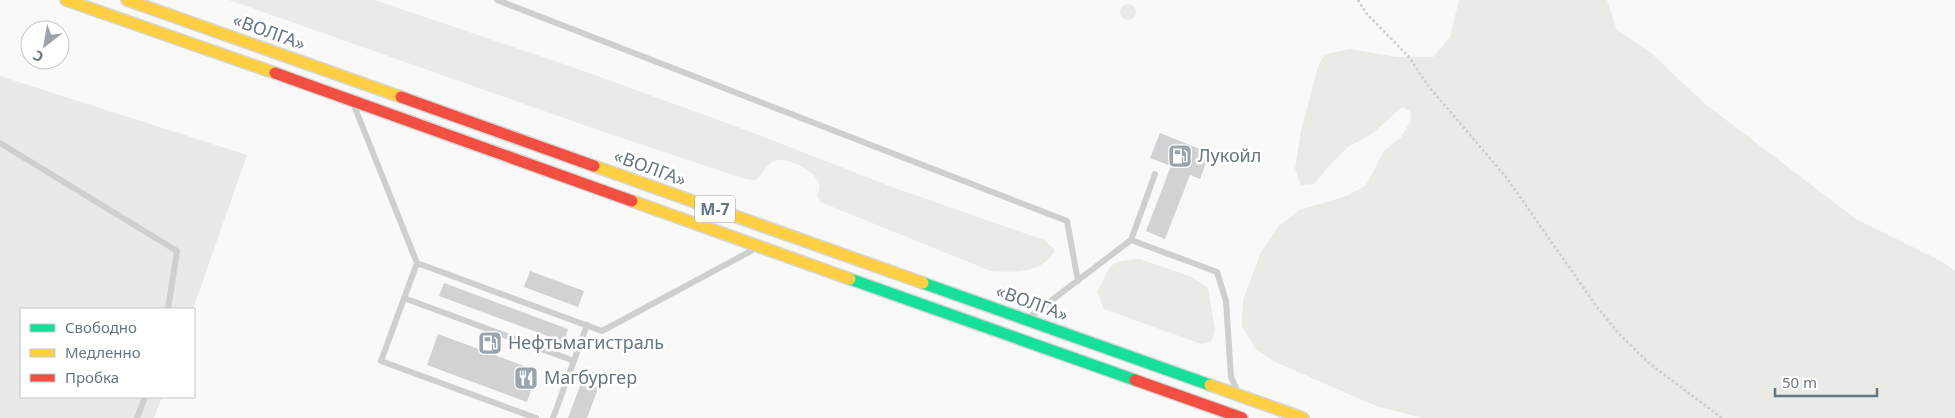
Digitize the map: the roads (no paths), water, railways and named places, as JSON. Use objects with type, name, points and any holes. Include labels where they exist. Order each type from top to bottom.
[{"type":"highway","name":"«ВОЛГА»","points":[[66,0],[352,100],[1242,418]]},
{"type":"highway","name":"«ВОЛГА»","points":[[127,0],[1303,418]]},
{"type":"lane","points":[[497,0],[1067,221],[1078,282]]},
{"type":"lane","points":[[352,100],[417,263],[381,361],[536,418]]},
{"type":"lane","points":[[0,142],[177,251],[168,308]]},
{"type":"lane","points":[[1026,320],[1131,240],[1155,174]]},
{"type":"lane","points":[[1131,240],[1217,272],[1226,301],[1231,376],[1240,396]]},
{"type":"lane","points":[[417,263],[602,331],[760,247]]},
{"type":"lane","points":[[404,298],[574,361]]},
{"type":"lane","points":[[553,418],[587,325]]},
{"type":"lane","points":[[137,418],[145,398]]},
{"type":"place","name":"Лукойл","points":[[1180,156]]},
{"type":"place","name":"Нефтьмагистраль","points":[[490,343]]},
{"type":"place","name":"Магбургер","points":[[526,378]]}]
